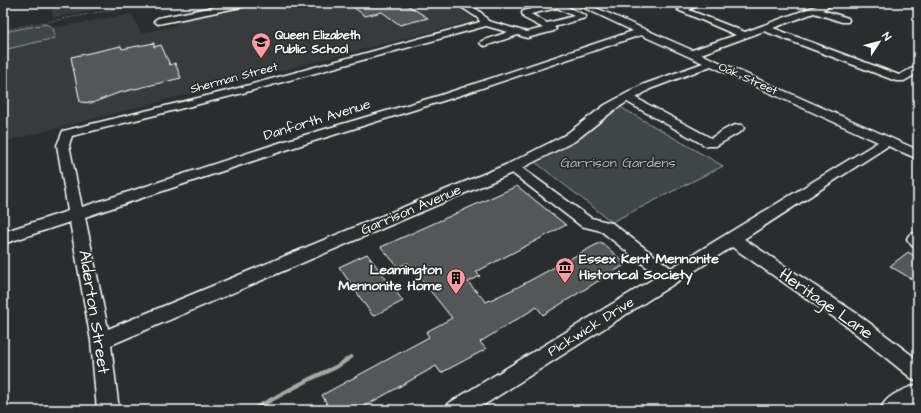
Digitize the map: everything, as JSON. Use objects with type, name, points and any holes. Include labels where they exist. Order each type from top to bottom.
[{"type":"street","points":[[158,21],[246,3]]},
{"type":"street","points":[[459,3],[481,16],[485,23],[527,35],[551,29],[527,16],[526,14],[565,6],[582,16],[546,26]]},
{"type":"street","name":"Oak Street","points":[[578,3],[918,155]]},
{"type":"street","points":[[698,3],[682,10],[745,35]]},
{"type":"street","points":[[692,54],[832,3]]},
{"type":"street","points":[[534,20],[565,6]]},
{"type":"street","points":[[814,10],[845,20]]},
{"type":"street","name":"Sherman Street","points":[[78,214],[63,145],[67,134],[250,88],[485,23]]},
{"type":"street","points":[[470,36],[503,27]]},
{"type":"street","points":[[765,28],[900,79],[918,68]]},
{"type":"street","points":[[485,43],[518,32]]},
{"type":"street","name":"Danforth Avenue","points":[[3,238],[293,143],[445,97],[640,32]]},
{"type":"street","name":"Garrison Avenue","points":[[101,341],[513,167],[570,138],[609,108],[646,87],[712,63]]},
{"type":"street","points":[[628,98],[711,142],[738,128]]},
{"type":"street","name":"Pickwick Drive","points":[[458,410],[888,142]]},
{"type":"street","points":[[513,167],[586,222],[606,227],[671,277]]},
{"type":"street","name":"Alderton Street","points":[[78,214],[101,341],[108,410]]},
{"type":"street","points":[[918,237],[916,239],[918,242]]},
{"type":"street","name":"Heritage Lane","points":[[732,239],[852,320],[918,372]]},
{"type":"street","points":[[891,410],[903,400],[918,394]]},
{"type":"path","points":[[3,30],[148,3]]},
{"type":"shaded area","points":[[51,3],[129,3],[53,18]]},
{"type":"shaded area","points":[[264,3],[448,3],[477,20],[3,142],[3,50],[55,38],[53,28],[132,14],[141,33],[177,25],[175,21]]},
{"type":"green space","points":[[46,24],[53,28],[55,38],[3,50],[3,32]]},
{"type":"green space","name":"Garrison Gardens","points":[[615,104],[723,166],[612,222],[530,158]]},
{"type":"building","points":[[370,3],[404,3],[428,18],[400,25],[382,12],[365,16],[353,7]]},
{"type":"building","points":[[154,43],[154,47],[161,45],[170,65],[175,63],[181,78],[118,93],[92,103],[80,102],[71,57],[121,46],[122,49]]},
{"type":"building","name":"Leamington Mennonite Home","points":[[517,186],[566,225],[476,272],[480,276],[468,282],[486,302],[516,288],[601,242],[626,264],[543,315],[537,307],[480,342],[486,349],[441,373],[436,366],[358,410],[330,410],[322,395],[429,337],[426,332],[452,318],[408,263],[398,267],[381,247]]},
{"type":"building","points":[[908,252],[918,258],[918,283],[890,266]]},
{"type":"building","points":[[367,254],[403,301],[373,316],[339,267]]},
{"type":"waterway","points":[[252,410],[336,367],[351,357]]},
{"type":"place","name":"Queen Elizabeth Public School","points":[[261,59]]},
{"type":"place","name":"Essex Kent Mennonite Historical Society","points":[[565,284]]},
{"type":"place","name":"Leamington Mennonite Home","points":[[456,295]]}]
